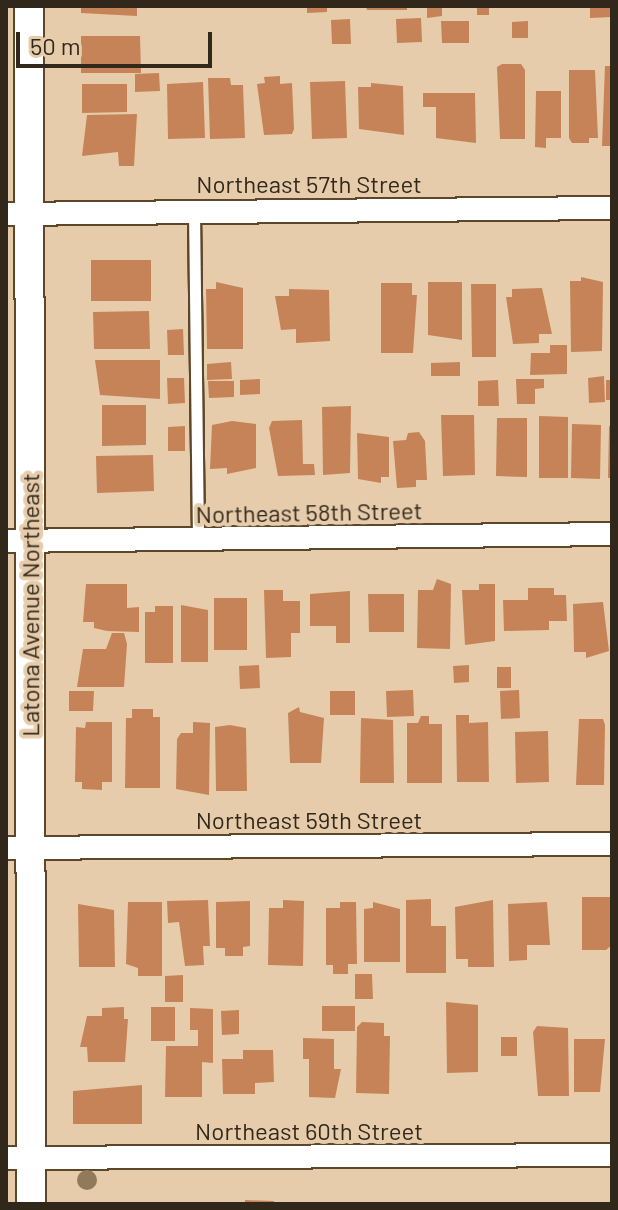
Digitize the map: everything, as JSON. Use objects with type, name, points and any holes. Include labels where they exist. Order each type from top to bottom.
[{"type":"street","name":"Latona Avenue Northeast","points":[[29,6],[17,214],[18,1158],[31,1204]]},
{"type":"street","name":"Northeast 57th Street","points":[[17,214],[612,208]]},
{"type":"street","name":"Northeast 58th Street","points":[[18,541],[612,534]]},
{"type":"street","name":"Northeast 59th Street","points":[[18,848],[612,844]]},
{"type":"street","name":"Northeast 60th Street","points":[[18,1158],[612,1155]]},
{"type":"lane","points":[[194,211],[198,540]]},
{"type":"building","points":[[81,6],[137,6],[137,16],[81,13]]},
{"type":"building","points":[[307,6],[327,6],[327,12],[307,13]]},
{"type":"building","points":[[366,6],[407,6],[407,10],[367,10]]},
{"type":"building","points":[[427,6],[442,6],[442,16],[427,18]]},
{"type":"building","points":[[477,6],[489,6],[489,15],[477,15]]},
{"type":"building","points":[[590,6],[612,6],[612,17],[590,18]]},
{"type":"building","points":[[421,18],[422,42],[397,43],[396,19]]},
{"type":"building","points":[[350,19],[351,44],[332,44],[331,20]]},
{"type":"building","points":[[441,21],[469,21],[469,43],[442,43]]},
{"type":"building","points":[[528,21],[528,38],[512,38],[512,22]]},
{"type":"building","points":[[81,36],[140,36],[141,73],[81,73]]},
{"type":"building","points":[[521,64],[525,70],[525,139],[500,139],[497,67]]},
{"type":"building","points":[[605,66],[612,66],[612,146],[602,146]]},
{"type":"building","points":[[569,70],[595,70],[598,138],[589,138],[589,143],[572,143],[569,138]]},
{"type":"building","points":[[159,73],[160,91],[135,92],[135,74]]},
{"type":"building","points":[[280,76],[280,84],[292,83],[294,129],[292,134],[264,135],[257,84],[265,83],[264,77]]},
{"type":"building","points":[[208,78],[230,78],[231,85],[243,85],[245,138],[210,139]]},
{"type":"building","points":[[345,81],[347,138],[312,139],[310,82]]},
{"type":"building","points":[[203,82],[205,138],[168,139],[167,84]]},
{"type":"building","points":[[371,83],[403,86],[404,135],[359,129],[358,87],[371,87]]},
{"type":"building","points":[[82,84],[127,84],[127,112],[82,113]]},
{"type":"building","points":[[536,91],[561,91],[561,138],[546,138],[546,148],[535,147]]},
{"type":"building","points":[[423,93],[475,93],[476,143],[436,138],[436,107],[423,107]]},
{"type":"building","points":[[137,114],[134,166],[119,166],[118,152],[82,156],[87,115]]},
{"type":"building","points":[[91,260],[151,260],[151,301],[91,301]]},
{"type":"building","points":[[581,277],[603,282],[602,351],[571,352],[570,281],[581,281]]},
{"type":"building","points":[[216,282],[243,288],[243,349],[207,349],[206,289],[216,289]]},
{"type":"building","points":[[428,282],[462,282],[462,340],[428,335]]},
{"type":"building","points":[[381,283],[412,283],[412,295],[417,295],[413,353],[381,353]]},
{"type":"building","points":[[471,284],[496,284],[496,357],[472,357]]},
{"type":"building","points":[[542,288],[552,334],[539,334],[539,343],[513,344],[506,297],[512,297],[512,289]]},
{"type":"building","points":[[289,289],[329,290],[330,341],[296,343],[296,329],[281,330],[275,296],[289,296]]},
{"type":"building","points":[[149,311],[150,349],[94,349],[93,312]]},
{"type":"building","points":[[183,329],[184,355],[168,355],[167,330]]},
{"type":"building","points":[[550,345],[567,345],[567,374],[530,375],[531,353],[550,353]]},
{"type":"building","points":[[95,360],[160,360],[160,399],[100,395]]},
{"type":"building","points":[[231,362],[232,379],[207,380],[207,364]]},
{"type":"building","points":[[460,362],[460,376],[431,376],[431,363]]},
{"type":"building","points":[[604,376],[605,402],[589,403],[588,378]]},
{"type":"building","points":[[167,378],[184,378],[185,403],[168,404]]},
{"type":"building","points":[[260,379],[260,394],[240,395],[240,380]]},
{"type":"building","points":[[516,379],[544,379],[544,388],[535,389],[535,404],[517,404]]},
{"type":"building","points":[[498,380],[499,406],[478,406],[478,381]]},
{"type":"building","points":[[606,380],[612,380],[612,400],[606,400]]},
{"type":"building","points":[[208,381],[234,381],[234,397],[209,398]]},
{"type":"building","points":[[102,405],[146,405],[146,445],[102,446]]},
{"type":"building","points":[[351,406],[350,473],[323,475],[322,407]]},
{"type":"building","points":[[441,415],[474,415],[475,475],[443,476]]},
{"type":"building","points":[[539,416],[568,417],[568,478],[539,478]]},
{"type":"building","points":[[497,418],[527,418],[527,477],[496,476]]},
{"type":"building","points":[[302,420],[303,464],[314,464],[315,475],[278,476],[269,428],[272,421]]},
{"type":"building","points":[[232,421],[256,424],[256,468],[227,474],[227,468],[210,469],[212,425]]},
{"type":"building","points":[[572,424],[601,425],[600,479],[571,478]]},
{"type":"building","points":[[185,426],[185,451],[168,451],[168,427]]},
{"type":"building","points":[[609,426],[612,426],[612,478],[608,478]]},
{"type":"building","points":[[419,432],[425,441],[427,480],[416,480],[416,487],[397,488],[393,441],[406,440],[408,433]]},
{"type":"building","points":[[357,433],[389,437],[389,477],[381,477],[381,483],[358,479]]},
{"type":"building","points":[[153,455],[154,491],[97,493],[96,456]]},
{"type":"building","points":[[437,579],[451,584],[450,649],[417,648],[418,590],[433,590]]},
{"type":"building","points":[[86,584],[127,584],[127,608],[139,607],[139,632],[107,631],[94,628],[94,622],[83,622]]},
{"type":"building","points":[[479,584],[495,584],[495,641],[465,645],[462,590],[479,590]]},
{"type":"building","points":[[528,588],[554,588],[554,595],[566,595],[567,621],[549,621],[549,630],[504,631],[503,600],[528,600]]},
{"type":"building","points":[[264,590],[283,590],[283,601],[300,601],[300,633],[291,633],[291,657],[266,658]]},
{"type":"building","points":[[350,591],[350,643],[336,643],[336,626],[310,626],[310,594]]},
{"type":"building","points":[[368,594],[404,594],[404,632],[369,632]]},
{"type":"building","points":[[214,598],[247,598],[247,650],[214,650]]},
{"type":"building","points":[[603,602],[609,651],[586,658],[586,652],[574,652],[573,604]]},
{"type":"building","points":[[181,605],[208,610],[208,662],[181,662]]},
{"type":"building","points":[[155,606],[173,606],[173,663],[145,663],[145,612],[155,612]]},
{"type":"building","points":[[112,633],[124,633],[127,644],[124,687],[77,687],[83,649],[106,649]]},
{"type":"building","points":[[259,665],[260,688],[240,689],[239,666]]},
{"type":"building","points":[[469,665],[469,682],[454,683],[453,666]]},
{"type":"building","points":[[497,667],[511,667],[511,688],[497,688]]},
{"type":"building","points":[[413,690],[414,716],[387,717],[386,691]]},
{"type":"building","points":[[519,690],[520,718],[501,719],[500,691]]},
{"type":"building","points":[[69,691],[94,691],[93,711],[69,711]]},
{"type":"building","points":[[330,691],[355,691],[355,715],[330,715]]},
{"type":"building","points":[[299,707],[300,712],[324,718],[321,763],[290,763],[288,713]]},
{"type":"building","points":[[132,709],[153,709],[153,717],[160,717],[160,788],[125,788],[126,718],[132,718]]},
{"type":"building","points":[[456,715],[469,715],[469,723],[488,722],[489,782],[457,782]]},
{"type":"building","points":[[421,716],[429,716],[429,724],[442,724],[442,783],[407,783],[407,723],[418,723]]},
{"type":"building","points":[[361,718],[393,720],[394,783],[360,783]]},
{"type":"building","points":[[579,719],[603,719],[604,785],[576,785]]},
{"type":"building","points":[[86,722],[112,722],[112,782],[102,782],[102,790],[82,789],[82,782],[75,782],[76,727],[85,728]]},
{"type":"building","points":[[193,722],[210,723],[209,795],[176,789],[177,739],[181,733],[193,733]]},
{"type":"building","points":[[230,725],[246,728],[247,791],[216,791],[215,727]]},
{"type":"building","points":[[548,731],[549,782],[516,783],[515,732]]},
{"type":"building","points":[[582,897],[612,897],[612,945],[606,950],[582,950]]},
{"type":"building","points":[[431,899],[431,926],[446,926],[446,973],[406,973],[406,900]]},
{"type":"building","points":[[208,900],[210,946],[203,946],[204,965],[185,966],[179,922],[168,923],[167,901]]},
{"type":"building","points":[[283,900],[304,901],[303,966],[268,965],[269,908],[283,908]]},
{"type":"building","points":[[493,900],[494,967],[468,967],[468,959],[456,959],[455,907]]},
{"type":"building","points":[[250,901],[250,946],[243,947],[243,956],[225,956],[225,948],[216,948],[216,902]]},
{"type":"building","points":[[128,902],[162,902],[162,976],[138,976],[138,968],[126,964]]},
{"type":"building","points":[[340,902],[356,902],[357,964],[348,964],[348,974],[333,974],[333,965],[326,965],[326,908],[340,908]]},
{"type":"building","points":[[373,902],[400,909],[400,962],[364,962],[364,909],[373,908]]},
{"type":"building","points":[[547,902],[550,945],[527,945],[527,960],[509,961],[508,904]]},
{"type":"building","points":[[78,904],[114,910],[115,967],[79,967]]},
{"type":"building","points":[[355,974],[372,974],[373,999],[355,999]]},
{"type":"building","points":[[183,975],[183,1002],[165,1002],[165,976]]},
{"type":"building","points":[[446,1002],[478,1005],[478,1072],[447,1073]]},
{"type":"building","points":[[322,1006],[355,1006],[355,1031],[322,1031]]},
{"type":"building","points":[[124,1007],[124,1019],[128,1019],[125,1062],[88,1062],[87,1047],[80,1047],[87,1016],[102,1016],[102,1008]]},
{"type":"building","points":[[151,1007],[175,1007],[175,1041],[151,1041]]},
{"type":"building","points":[[190,1008],[213,1009],[213,1063],[202,1062],[202,1097],[165,1097],[166,1046],[198,1046],[198,1030],[190,1030]]},
{"type":"building","points":[[239,1010],[239,1034],[222,1035],[221,1011]]},
{"type":"building","points":[[362,1022],[384,1023],[384,1036],[390,1036],[389,1094],[356,1093],[357,1027]]},
{"type":"building","points":[[537,1026],[568,1028],[569,1096],[538,1096],[533,1032]]},
{"type":"building","points":[[501,1037],[517,1037],[517,1056],[501,1056]]},
{"type":"building","points":[[303,1038],[334,1039],[334,1069],[341,1069],[335,1098],[309,1097],[309,1059],[303,1059]]},
{"type":"building","points":[[574,1039],[605,1039],[600,1092],[574,1092]]},
{"type":"building","points":[[243,1050],[273,1050],[274,1082],[255,1083],[255,1094],[223,1094],[222,1059],[243,1059]]},
{"type":"building","points":[[142,1085],[142,1124],[73,1124],[73,1091]]},
{"type":"building","points":[[245,1200],[274,1201],[274,1204],[245,1204]]}]
